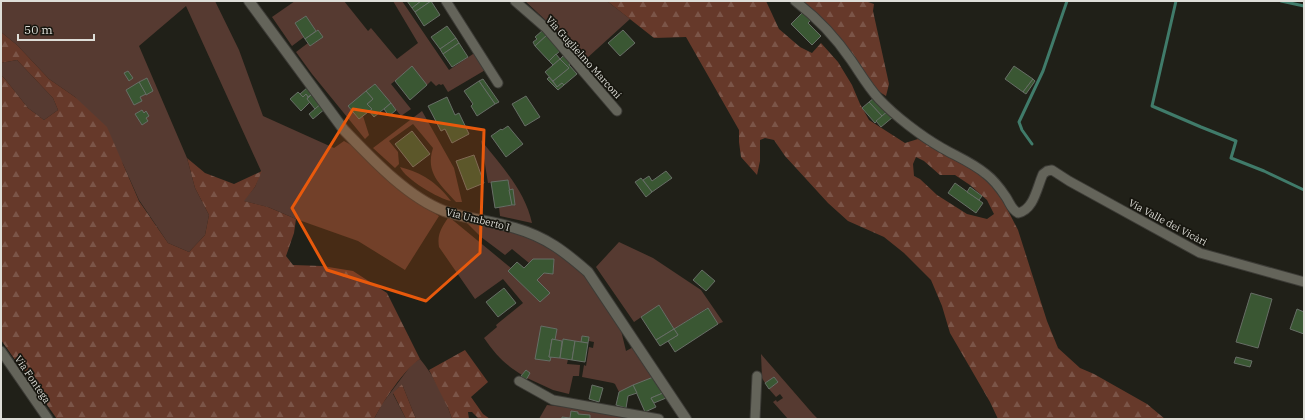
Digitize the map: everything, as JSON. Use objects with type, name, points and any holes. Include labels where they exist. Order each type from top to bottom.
[{"type":"main road","name":"Via Umberto I","points":[[249,1],[344,130],[402,185],[421,200],[444,211],[514,228],[536,235],[568,254],[588,272],[686,419]]},
{"type":"street","points":[[446,1],[498,83]]},
{"type":"street","name":"Via Guglielmo Marconi","points":[[515,1],[546,28],[617,111]]},
{"type":"street","name":"Via Valle dei Vicàri","points":[[794,1],[810,12],[827,30],[851,59],[871,90],[880,100],[899,117],[934,143],[975,166],[986,174],[1001,189],[1009,201],[1012,209],[1018,213],[1024,212],[1030,206],[1043,174],[1052,170],[1069,181],[1200,253],[1304,282]]},
{"type":"street","name":"Via Fontega","points":[[1,351],[48,419]]},
{"type":"street","points":[[755,419],[757,376]]},
{"type":"street","points":[[519,381],[553,400],[659,419]]},
{"type":"highlighted area","points":[[353,109],[484,130],[480,253],[426,301],[327,270],[292,208]]},
{"type":"shaded area","points":[[1,1],[215,1],[239,50],[263,116],[334,148],[344,141],[360,150],[409,197],[439,216],[405,270],[358,241],[296,219],[268,207],[243,201],[255,187],[261,171],[186,6],[139,46],[187,158],[195,188],[209,215],[205,235],[189,252],[168,243],[139,200],[123,164],[75,97],[49,79],[17,45],[1,32]]},
{"type":"shaded area","points":[[295,1],[344,1],[368,31],[371,28],[397,59],[418,43],[393,1],[402,1],[449,70],[476,52],[487,69],[448,92],[443,84],[436,86],[431,81],[427,85],[412,67],[391,84],[411,109],[401,116],[375,84],[348,106],[359,119],[363,116],[369,135],[365,139],[296,52],[308,43],[310,46],[323,37],[318,30],[316,31],[306,16],[295,23],[304,37],[292,46],[272,17]]},
{"type":"shaded area","points":[[525,1],[607,1],[630,19],[586,59]]},
{"type":"shaded area","points":[[17,60],[53,98],[58,110],[44,120],[28,108],[1,75],[1,63]]},
{"type":"shaded area","points":[[422,111],[454,168],[462,202],[456,202],[436,178],[431,164],[433,148],[413,124],[389,141],[398,152],[399,164],[395,168],[373,148]]},
{"type":"shaded area","points":[[481,140],[518,189],[529,211],[532,223],[500,216],[499,207],[515,205],[513,190],[509,190],[508,180],[488,183]]},
{"type":"shaded area","points":[[400,167],[416,172],[434,183],[451,201],[439,197],[415,183],[403,172]]},
{"type":"shaded area","points":[[445,215],[511,268],[508,271],[540,302],[549,293],[537,280],[544,273],[553,274],[554,259],[533,259],[529,263],[512,249],[505,255],[481,237],[464,220],[523,234],[557,248],[586,277],[620,326],[626,351],[637,345],[656,376],[619,392],[613,383],[582,377],[584,365],[586,366],[589,347],[593,348],[594,342],[589,341],[589,337],[582,336],[581,342],[563,339],[562,341],[555,340],[557,329],[541,326],[536,359],[550,361],[551,357],[568,359],[567,364],[580,365],[579,376],[573,376],[569,394],[553,390],[527,378],[530,373],[526,370],[522,375],[510,367],[484,338],[497,327],[496,325],[523,303],[503,279],[475,299],[439,247],[440,232],[448,218]]},
{"type":"shaded area","points":[[619,242],[653,258],[701,290],[723,322],[718,324],[707,308],[674,329],[659,305],[634,322],[596,267]]},
{"type":"shaded area","points":[[761,354],[818,419],[788,419],[773,402],[776,400],[777,402],[783,398],[780,394],[776,397],[769,389],[778,382],[774,377],[765,383],[762,378]]},
{"type":"shaded area","points":[[420,359],[439,388],[452,419],[416,419],[402,384],[393,394],[406,419],[374,419],[382,404],[412,364]]},
{"type":"shaded area","points":[[547,405],[599,411],[639,419],[539,419]]},
{"type":"green space","points":[[607,1],[766,1],[779,29],[800,47],[812,53],[821,43],[838,62],[852,85],[869,120],[905,143],[918,139],[956,159],[985,178],[1001,197],[1018,230],[1047,321],[1058,348],[1080,368],[1094,374],[1147,404],[1165,419],[998,419],[990,402],[950,333],[942,306],[931,280],[904,253],[884,237],[848,221],[828,203],[785,156],[774,140],[765,138],[760,140],[760,161],[757,175],[741,157],[739,130],[686,37],[654,38]],"holes":[[[916,157],[924,161],[940,175],[955,175],[970,185],[987,200],[994,214],[987,219],[967,214],[937,195],[920,179],[914,176],[913,164]]]},
{"type":"green space","points":[[799,1],[865,1],[874,4],[873,11],[889,84],[886,96],[875,89]]},
{"type":"green space","points":[[1,32],[17,45],[49,79],[75,97],[107,127],[139,201],[168,243],[189,252],[205,235],[209,215],[195,188],[187,158],[205,173],[234,184],[262,171],[255,187],[244,201],[268,207],[296,219],[294,233],[286,256],[293,265],[322,266],[353,271],[387,293],[420,359],[407,370],[388,395],[374,419],[57,419],[1,340],[1,75],[28,108],[44,120],[58,110],[53,98],[17,60],[1,63]]},
{"type":"green space","points":[[465,350],[488,382],[471,397],[483,414],[490,419],[479,419],[472,412],[468,412],[469,419],[452,419],[429,370]]},
{"type":"green space","points":[[402,384],[416,419],[406,419],[393,393]]},
{"type":"building","points":[[407,1],[421,1],[412,8]]},
{"type":"building","points":[[421,1],[431,1],[415,12],[412,8]]},
{"type":"building","points":[[431,1],[440,15],[424,26],[415,12]]},
{"type":"building","points":[[803,12],[811,20],[808,23],[821,36],[812,45],[791,24]]},
{"type":"building","points":[[306,16],[316,31],[305,39],[295,23]]},
{"type":"building","points":[[447,26],[456,38],[440,49],[431,37]]},
{"type":"building","points":[[318,30],[323,37],[310,46],[305,39]]},
{"type":"building","points":[[543,30],[547,35],[535,46],[533,42],[537,39],[535,37]]},
{"type":"building","points":[[623,30],[635,43],[620,56],[608,43]]},
{"type":"building","points":[[547,35],[561,50],[549,61],[535,46]]},
{"type":"building","points":[[456,38],[459,43],[443,54],[440,49]]},
{"type":"building","points":[[459,43],[468,57],[452,67],[443,54]]},
{"type":"building","points":[[556,54],[560,59],[553,65],[549,61]]},
{"type":"building","points":[[563,56],[570,63],[569,65],[577,74],[564,85],[562,83],[557,87],[553,81],[569,68],[560,59]]},
{"type":"building","points":[[560,59],[569,68],[553,81],[545,72]]},
{"type":"building","points":[[412,66],[427,85],[410,100],[395,81]]},
{"type":"building","points":[[1014,66],[1033,79],[1023,92],[1005,79]]},
{"type":"building","points":[[128,71],[133,78],[129,81],[124,73]]},
{"type":"building","points":[[549,77],[557,87],[562,83],[564,85],[558,90],[547,79]]},
{"type":"building","points":[[147,78],[153,91],[146,95],[139,82]]},
{"type":"building","points":[[483,79],[499,102],[495,104],[479,81]]},
{"type":"building","points":[[1033,79],[1035,81],[1026,94],[1023,92]]},
{"type":"building","points":[[479,81],[495,104],[477,116],[471,106],[473,104],[464,91]]},
{"type":"building","points":[[139,82],[146,94],[140,97],[142,101],[134,105],[126,90]]},
{"type":"building","points":[[375,84],[391,103],[374,117],[369,111],[372,109],[367,104],[373,99],[366,91]]},
{"type":"building","points":[[308,87],[313,93],[308,97],[306,94],[303,97],[300,94]]},
{"type":"building","points":[[366,91],[373,99],[367,104],[372,109],[359,119],[348,106]]},
{"type":"building","points":[[298,92],[303,97],[306,94],[308,97],[307,99],[310,102],[301,111],[290,99]]},
{"type":"building","points":[[313,93],[322,103],[315,109],[307,99]]},
{"type":"building","points":[[526,96],[540,117],[525,126],[512,104]]},
{"type":"building","points":[[447,97],[455,115],[459,113],[469,134],[452,143],[445,129],[441,131],[428,106]]},
{"type":"building","points":[[874,98],[887,112],[882,116],[869,102]]},
{"type":"building","points":[[869,102],[882,116],[875,123],[862,108]]},
{"type":"building","points":[[322,103],[326,108],[313,119],[309,114]]},
{"type":"building","points":[[391,103],[396,110],[389,116],[384,109]]},
{"type":"building","points":[[142,110],[144,113],[146,111],[149,116],[146,118],[148,121],[142,125],[135,114]]},
{"type":"building","points":[[888,111],[893,117],[881,127],[876,121]]},
{"type":"building","points":[[508,126],[523,144],[506,157],[491,136]]},
{"type":"building","points":[[412,131],[430,154],[413,167],[395,144]]},
{"type":"building","points":[[474,155],[484,183],[467,190],[456,161]]},
{"type":"building","points":[[666,171],[672,178],[652,192],[643,180],[649,176],[652,181]]},
{"type":"building","points":[[641,178],[652,192],[646,197],[635,182]]},
{"type":"building","points":[[508,180],[512,205],[495,208],[491,182]]},
{"type":"building","points":[[955,183],[983,203],[976,213],[948,193]]},
{"type":"building","points":[[970,187],[982,196],[979,200],[967,192]]},
{"type":"building","points":[[513,189],[515,205],[512,205],[509,190]]},
{"type":"building","points":[[533,259],[554,259],[553,274],[544,273],[537,280],[550,293],[540,302],[508,271],[517,262],[524,268]]},
{"type":"building","points":[[702,270],[715,281],[706,291],[693,280]]},
{"type":"building","points":[[504,288],[516,303],[498,317],[486,302]]},
{"type":"building","points":[[1251,293],[1272,299],[1258,348],[1236,342]]},
{"type":"building","points":[[659,305],[674,329],[656,340],[641,317]]},
{"type":"building","points":[[708,308],[718,324],[675,352],[668,341],[678,335],[674,329]]},
{"type":"building","points":[[1297,309],[1304,312],[1304,334],[1290,329]]},
{"type":"building","points":[[541,326],[557,329],[555,340],[552,339],[549,357],[551,357],[550,361],[535,359]]},
{"type":"building","points":[[674,329],[678,335],[660,346],[656,340]]},
{"type":"building","points":[[582,336],[589,337],[588,343],[581,342]]},
{"type":"building","points":[[552,339],[562,341],[560,358],[549,357]]},
{"type":"building","points":[[563,339],[575,341],[572,360],[560,358]]},
{"type":"building","points":[[575,341],[588,343],[585,362],[572,360]]},
{"type":"building","points":[[1236,357],[1252,361],[1250,367],[1234,363]]},
{"type":"building","points":[[526,370],[530,373],[526,380],[521,376]]},
{"type":"building","points":[[656,376],[663,393],[651,398],[656,407],[645,412],[633,385]]},
{"type":"building","points":[[774,377],[778,382],[769,389],[765,383]]},
{"type":"building","points":[[592,385],[603,388],[599,402],[589,399]]},
{"type":"building","points":[[633,385],[637,393],[628,396],[626,408],[616,405],[619,392]]},
{"type":"building","points":[[663,393],[666,398],[654,403],[651,398]]},
{"type":"building","points":[[571,411],[578,412],[578,414],[590,415],[590,419],[562,419],[562,417],[570,418]]},
{"type":"waterway","points":[[1032,144],[1022,130],[1019,122],[1043,71],[1067,1]]},
{"type":"waterway","points":[[1176,1],[1152,106],[1236,141],[1231,158],[1264,171],[1304,190]]},
{"type":"waterway","points":[[1281,1],[1304,6]]}]
